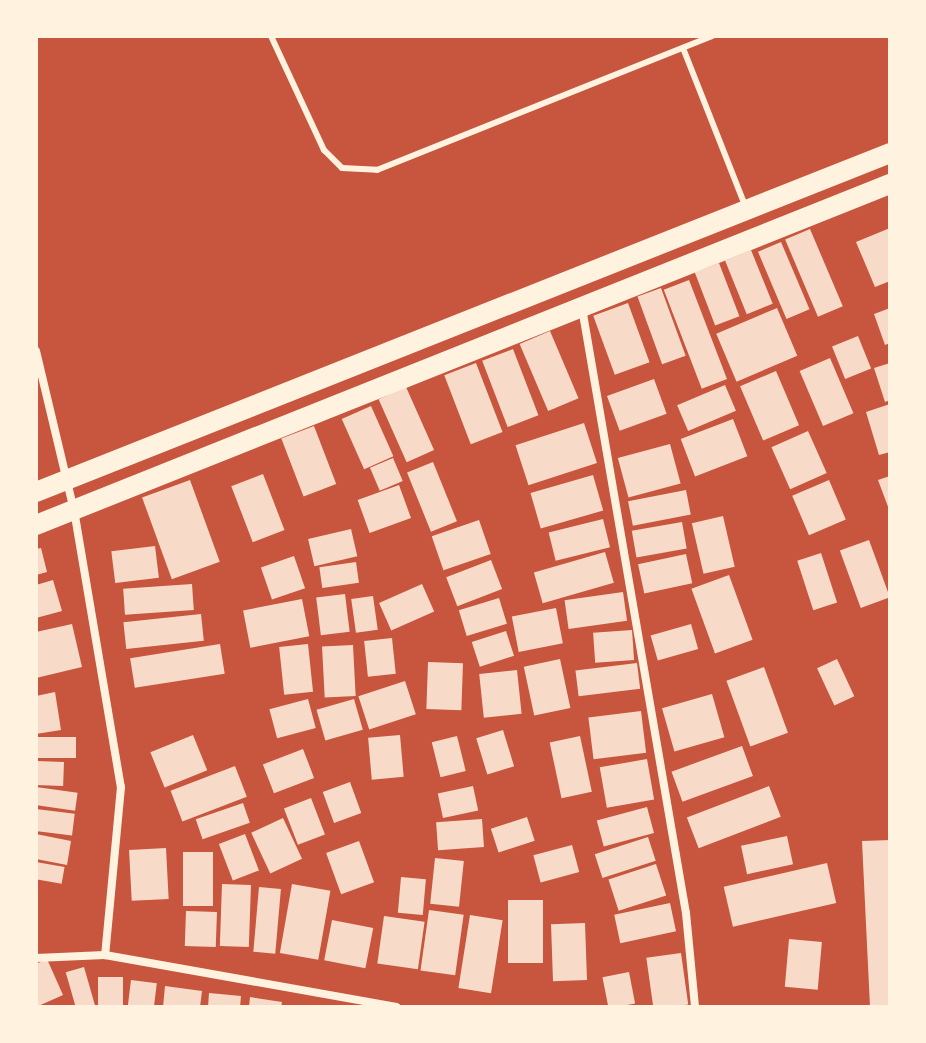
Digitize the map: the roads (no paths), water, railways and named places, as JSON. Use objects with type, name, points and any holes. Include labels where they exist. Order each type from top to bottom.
[{"type":"main road","points":[[36,492],[890,153]]},
{"type":"main road","points":[[36,525],[890,184]]},
{"type":"street","points":[[582,307],[686,913],[695,1007]]},
{"type":"street","points":[[36,351],[74,510],[121,787],[105,955]]},
{"type":"street","points":[[36,958],[105,955],[396,1007]]},
{"type":"lane","points":[[271,36],[324,150],[342,168],[377,170],[712,36]]},
{"type":"lane","points":[[683,48],[747,210]]}]
